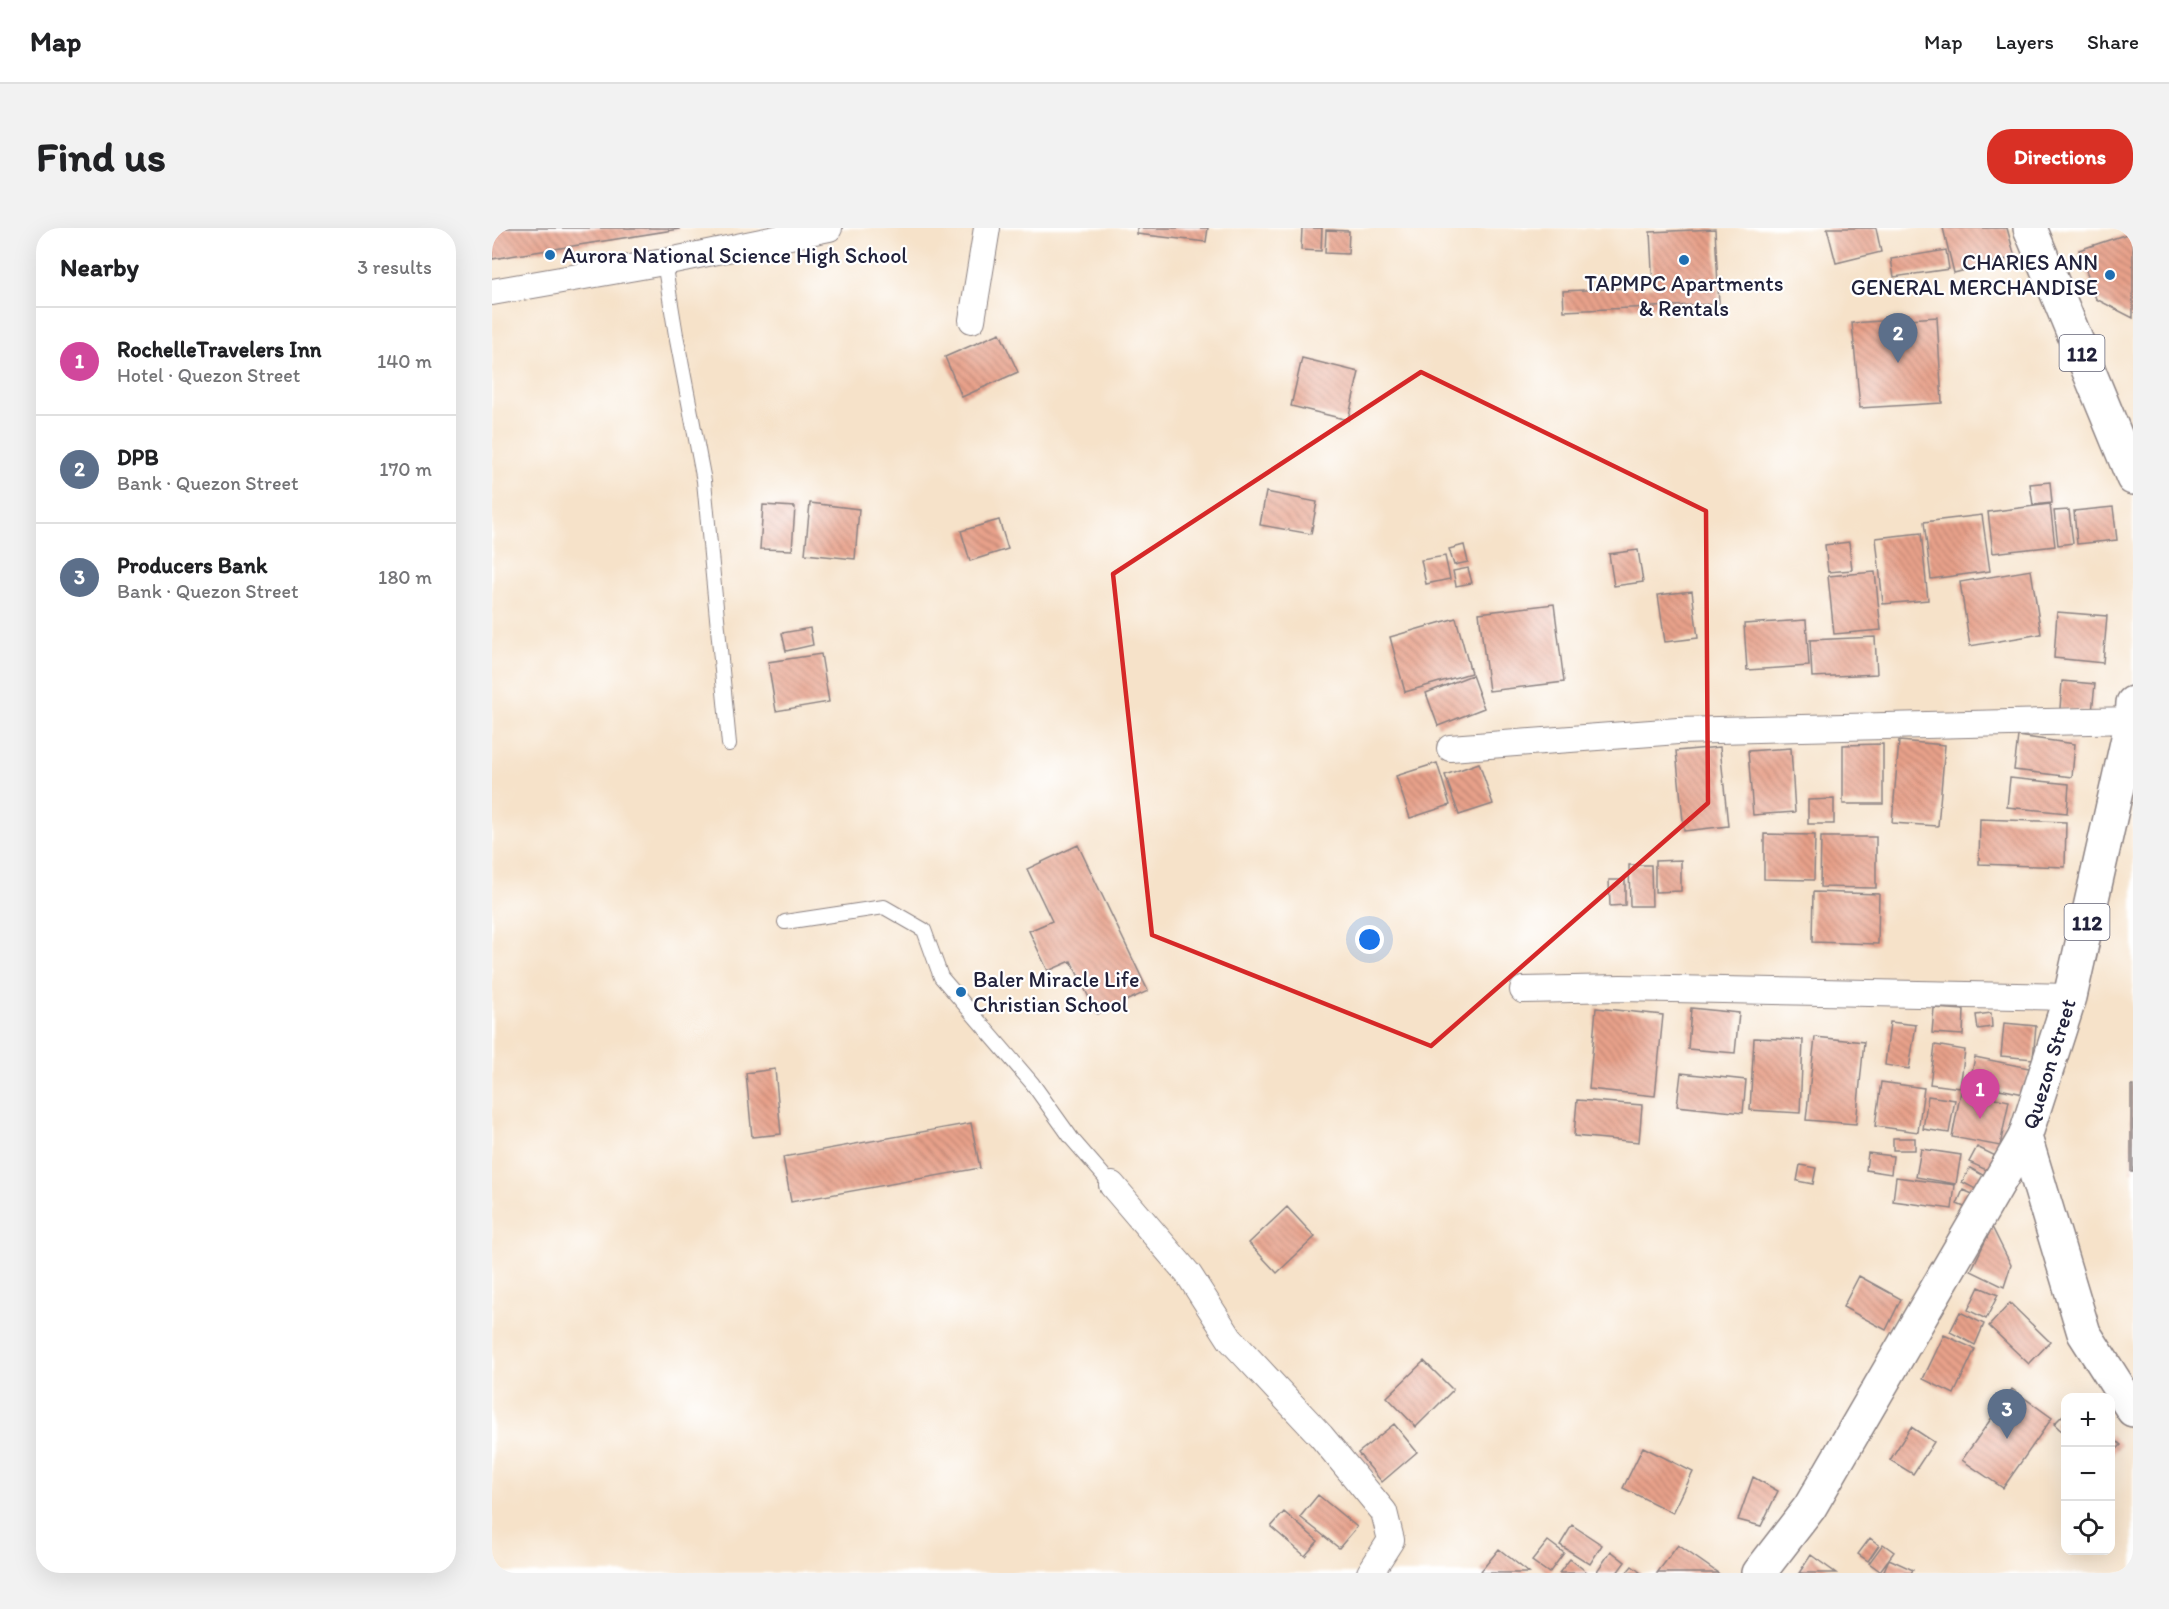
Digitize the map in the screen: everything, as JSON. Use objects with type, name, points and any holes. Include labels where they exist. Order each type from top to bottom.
[{"type":"main road","name":"112","points":[[2030,228],[2133,478]]},
{"type":"main road","name":"Quezon Street","points":[[2132,711],[2070,997],[2025,1137],[2084,1333],[2133,1410]]},
{"type":"main road","points":[[1759,1573],[1810,1507],[2025,1137]]},
{"type":"street","points":[[492,292],[664,262],[829,228]]},
{"type":"street","points":[[972,320],[987,228]]},
{"type":"street","points":[[1450,748],[1678,731],[2132,711]]},
{"type":"street","points":[[1523,990],[1621,988],[2070,997]]},
{"type":"street","points":[[1112,1185],[1189,1275],[1230,1339],[1321,1436],[1384,1512],[1391,1540],[1370,1573]]},
{"type":"lane","points":[[664,262],[704,481],[729,744]]},
{"type":"lane","points":[[786,922],[884,907],[924,930],[941,977],[1032,1083],[1072,1139],[1112,1185]]},
{"type":"highlighted area","points":[[1421,372],[1706,511],[1708,803],[1431,1046],[1152,935],[1113,574]]},
{"type":"building","points":[[492,228],[679,228],[679,229],[492,259]]},
{"type":"building","points":[[1137,228],[1208,228],[1206,242],[1137,234]]},
{"type":"building","points":[[1302,228],[1322,228],[1321,251],[1301,250]]},
{"type":"building","points":[[1827,228],[1876,228],[1881,252],[1836,263]]},
{"type":"building","points":[[1943,228],[2007,228],[2015,257],[1954,273]]},
{"type":"building","name":"TAPMPC Apartments & Rentals","points":[[1715,229],[1719,304],[1564,311],[1563,291],[1653,287],[1650,232]]},
{"type":"building","points":[[1326,230],[1349,231],[1348,254],[1325,253]]},
{"type":"building","name":"CHARIES ANN GENERAL MERCHANDISE","points":[[2133,232],[2133,318],[2096,299],[2079,250]]},
{"type":"building","points":[[1946,250],[1949,269],[1894,277],[1891,259]]},
{"type":"building","points":[[1937,317],[1942,403],[1860,408],[1852,323]]},
{"type":"building","points":[[1000,333],[1018,372],[962,397],[945,357]]},
{"type":"building","points":[[1302,358],[1359,372],[1348,420],[1291,406]]},
{"type":"building","points":[[2050,482],[2052,503],[2033,505],[2030,484]]},
{"type":"building","points":[[1266,492],[1317,502],[1311,534],[1260,525]]},
{"type":"building","points":[[810,503],[859,509],[855,559],[805,554]]},
{"type":"building","points":[[2050,504],[2055,546],[1993,553],[1988,512]]},
{"type":"building","points":[[763,505],[795,507],[792,550],[760,549]]},
{"type":"building","points":[[2113,507],[2117,540],[2077,544],[2074,511]]},
{"type":"building","points":[[2069,510],[2073,543],[2058,545],[2054,511]]},
{"type":"building","points":[[1982,515],[1990,571],[1931,579],[1924,522]]},
{"type":"building","points":[[999,520],[1008,549],[970,561],[961,531]]},
{"type":"building","points":[[1921,533],[1928,600],[1883,604],[1876,538]]},
{"type":"building","points":[[1849,542],[1852,570],[1828,572],[1825,545]]},
{"type":"building","points":[[1464,545],[1468,562],[1454,565],[1449,549]]},
{"type":"building","points":[[1638,550],[1643,582],[1614,586],[1609,554]]},
{"type":"building","points":[[1445,556],[1450,579],[1426,584],[1421,560]]},
{"type":"building","points":[[1468,568],[1472,583],[1456,586],[1453,571]]},
{"type":"building","points":[[2031,570],[2041,634],[1970,646],[1960,582]]},
{"type":"building","points":[[1875,572],[1881,630],[1834,634],[1828,576]]},
{"type":"building","points":[[1692,591],[1698,638],[1665,642],[1658,595]]},
{"type":"building","points":[[1554,604],[1564,682],[1489,691],[1479,613]]},
{"type":"building","points":[[2057,612],[2107,616],[2103,663],[2054,658]]},
{"type":"building","points":[[1456,618],[1471,673],[1405,692],[1390,637]]},
{"type":"building","points":[[1806,620],[1809,666],[1747,670],[1744,624]]},
{"type":"building","points":[[810,628],[813,645],[786,651],[782,633]]},
{"type":"building","points":[[1875,637],[1877,674],[1812,677],[1810,640]]},
{"type":"building","points":[[821,654],[829,702],[776,711],[768,662]]},
{"type":"building","points":[[1472,675],[1484,708],[1438,726],[1426,693]]},
{"type":"building","points":[[2062,681],[2095,684],[2092,712],[2060,709]]},
{"type":"building","points":[[2018,736],[2075,744],[2072,777],[2014,770]]},
{"type":"building","points":[[1899,741],[1945,745],[1938,826],[1892,823]]},
{"type":"building","points":[[1883,744],[1883,804],[1843,804],[1843,745]]},
{"type":"building","points":[[1720,747],[1728,826],[1684,831],[1676,751]]},
{"type":"building","points":[[1791,748],[1795,812],[1753,815],[1748,751]]},
{"type":"building","points":[[1437,763],[1450,805],[1410,818],[1396,776]]},
{"type":"building","points":[[1479,763],[1493,804],[1459,815],[1445,775]]},
{"type":"building","points":[[2010,778],[2069,784],[2067,813],[2007,807]]},
{"type":"building","points":[[1834,799],[1834,824],[1808,824],[1808,800]]},
{"type":"building","points":[[1980,819],[2066,822],[2065,867],[1979,864]]},
{"type":"building","points":[[1764,834],[1815,835],[1814,880],[1764,879]]},
{"type":"building","points":[[1821,837],[1876,837],[1876,888],[1820,887]]},
{"type":"building","points":[[1078,845],[1148,991],[1097,1014],[1071,961],[1048,971],[1029,931],[1052,921],[1027,869]]},
{"type":"building","points":[[1681,860],[1681,891],[1655,892],[1655,861]]},
{"type":"building","points":[[1629,865],[1651,865],[1652,906],[1630,906]]},
{"type":"building","points":[[1609,880],[1625,880],[1625,905],[1610,906]]},
{"type":"building","points":[[1813,892],[1879,894],[1878,944],[1812,942]]},
{"type":"building","points":[[1596,1008],[1663,1015],[1655,1096],[1589,1089]]},
{"type":"building","points":[[1691,1008],[1739,1013],[1735,1053],[1688,1049]]},
{"type":"building","points":[[1934,1008],[1964,1010],[1963,1035],[1932,1033]]},
{"type":"building","points":[[1991,1013],[1992,1027],[1978,1029],[1976,1015]]},
{"type":"building","points":[[1890,1022],[1916,1025],[1909,1069],[1885,1065]]},
{"type":"building","points":[[2004,1023],[2036,1026],[2033,1059],[2001,1056]]},
{"type":"building","points":[[1815,1037],[1864,1042],[1856,1124],[1806,1120]]},
{"type":"building","points":[[1754,1038],[1803,1040],[1800,1113],[1750,1110]]},
{"type":"building","points":[[1935,1045],[1965,1050],[1960,1088],[1930,1084]]},
{"type":"building","points":[[1975,1057],[2029,1068],[2024,1094],[1970,1083]]},
{"type":"building","points":[[775,1069],[781,1134],[752,1137],[746,1073]]},
{"type":"building","points":[[1681,1073],[1746,1080],[1743,1113],[1677,1106]]},
{"type":"building","points":[[1881,1082],[1924,1088],[1918,1132],[1875,1126]]},
{"type":"building","points":[[2131,1086],[2133,1086],[2133,1172],[2131,1172]]},
{"type":"building","points":[[1961,1091],[2009,1101],[2000,1146],[1952,1137]]},
{"type":"building","points":[[1928,1096],[1955,1100],[1949,1133],[1923,1129]]},
{"type":"building","points":[[1577,1100],[1642,1105],[1639,1142],[1574,1136]]},
{"type":"building","points":[[971,1123],[980,1168],[791,1202],[783,1157]]},
{"type":"building","points":[[1893,1138],[1915,1138],[1915,1150],[1893,1150]]},
{"type":"building","points":[[1977,1147],[2002,1159],[1995,1174],[1969,1162]]},
{"type":"building","points":[[1921,1149],[1961,1155],[1956,1184],[1916,1177]]},
{"type":"building","points":[[1868,1153],[1893,1156],[1891,1174],[1866,1170]]},
{"type":"building","points":[[1800,1165],[1816,1168],[1813,1184],[1797,1181]]},
{"type":"building","points":[[1970,1168],[1990,1179],[1983,1193],[1962,1182]]},
{"type":"building","points":[[1896,1177],[1955,1185],[1952,1209],[1893,1201]]},
{"type":"building","points":[[1963,1190],[1982,1198],[1976,1212],[1957,1204]]},
{"type":"building","points":[[1287,1207],[1315,1237],[1277,1273],[1249,1243]]},
{"type":"building","points":[[1992,1227],[2011,1265],[2004,1287],[1971,1271]]},
{"type":"building","points":[[1859,1276],[1901,1299],[1886,1330],[1843,1307]]},
{"type":"building","points":[[1979,1287],[1998,1295],[1986,1319],[1968,1310]]},
{"type":"building","points":[[2010,1303],[2050,1342],[2029,1364],[1989,1326]]},
{"type":"building","points":[[1960,1312],[1984,1324],[1975,1345],[1950,1332]]},
{"type":"building","points":[[1944,1335],[1975,1349],[1954,1394],[1923,1379]]},
{"type":"building","points":[[1424,1361],[1453,1390],[1416,1427],[1387,1397]]},
{"type":"building","points":[[2012,1389],[2052,1418],[2003,1488],[1962,1460]]},
{"type":"building","points":[[2061,1417],[2061,1430],[2054,1424]]},
{"type":"building","points":[[1394,1424],[1417,1452],[1382,1482],[1358,1453]]},
{"type":"building","points":[[1911,1427],[1934,1442],[1913,1474],[1890,1460]]},
{"type":"building","points":[[2115,1440],[2121,1445],[2115,1451]]},
{"type":"building","points":[[1643,1447],[1693,1472],[1673,1513],[1623,1488]]},
{"type":"building","points":[[1753,1477],[1778,1491],[1761,1526],[1738,1520]]},
{"type":"building","points":[[1318,1495],[1357,1527],[1339,1548],[1300,1517]]},
{"type":"building","points":[[1284,1512],[1318,1541],[1305,1556],[1271,1527]]},
{"type":"building","points":[[1572,1525],[1602,1545],[1590,1564],[1560,1545]]},
{"type":"building","points":[[1870,1538],[1879,1545],[1868,1561],[1858,1554]]},
{"type":"building","points":[[1548,1541],[1564,1553],[1549,1573],[1532,1561]]},
{"type":"building","points":[[1883,1544],[1894,1552],[1880,1571],[1869,1563]]},
{"type":"building","points":[[1678,1545],[1718,1573],[1657,1573]]},
{"type":"building","points":[[1499,1549],[1529,1573],[1483,1573],[1481,1571]]},
{"type":"building","points":[[1611,1551],[1625,1562],[1617,1573],[1600,1573],[1597,1571]]},
{"type":"building","points":[[1811,1555],[1836,1573],[1799,1573]]},
{"type":"building","points":[[1570,1559],[1588,1573],[1559,1573]]},
{"type":"building","points":[[1889,1559],[1913,1570],[1911,1573],[1883,1573]]},
{"type":"building","points":[[1632,1566],[1641,1573],[1626,1573]]},
{"type":"place","name":"Aurora National Science High School","points":[[550,255]]},
{"type":"place","name":"TAPMPC Apartments & Rentals","points":[[1684,260]]},
{"type":"place","name":"CHARIES ANN GENERAL MERCHANDISE","points":[[2110,275]]},
{"type":"place","name":"DPB","points":[[1898,363]]},
{"type":"place","name":"Baler Miracle Life Christian School","points":[[961,992]]},
{"type":"place","name":"RochelleTravelers Inn","points":[[1980,1119]]},
{"type":"place","name":"Producers Bank","points":[[2007,1439]]}]
